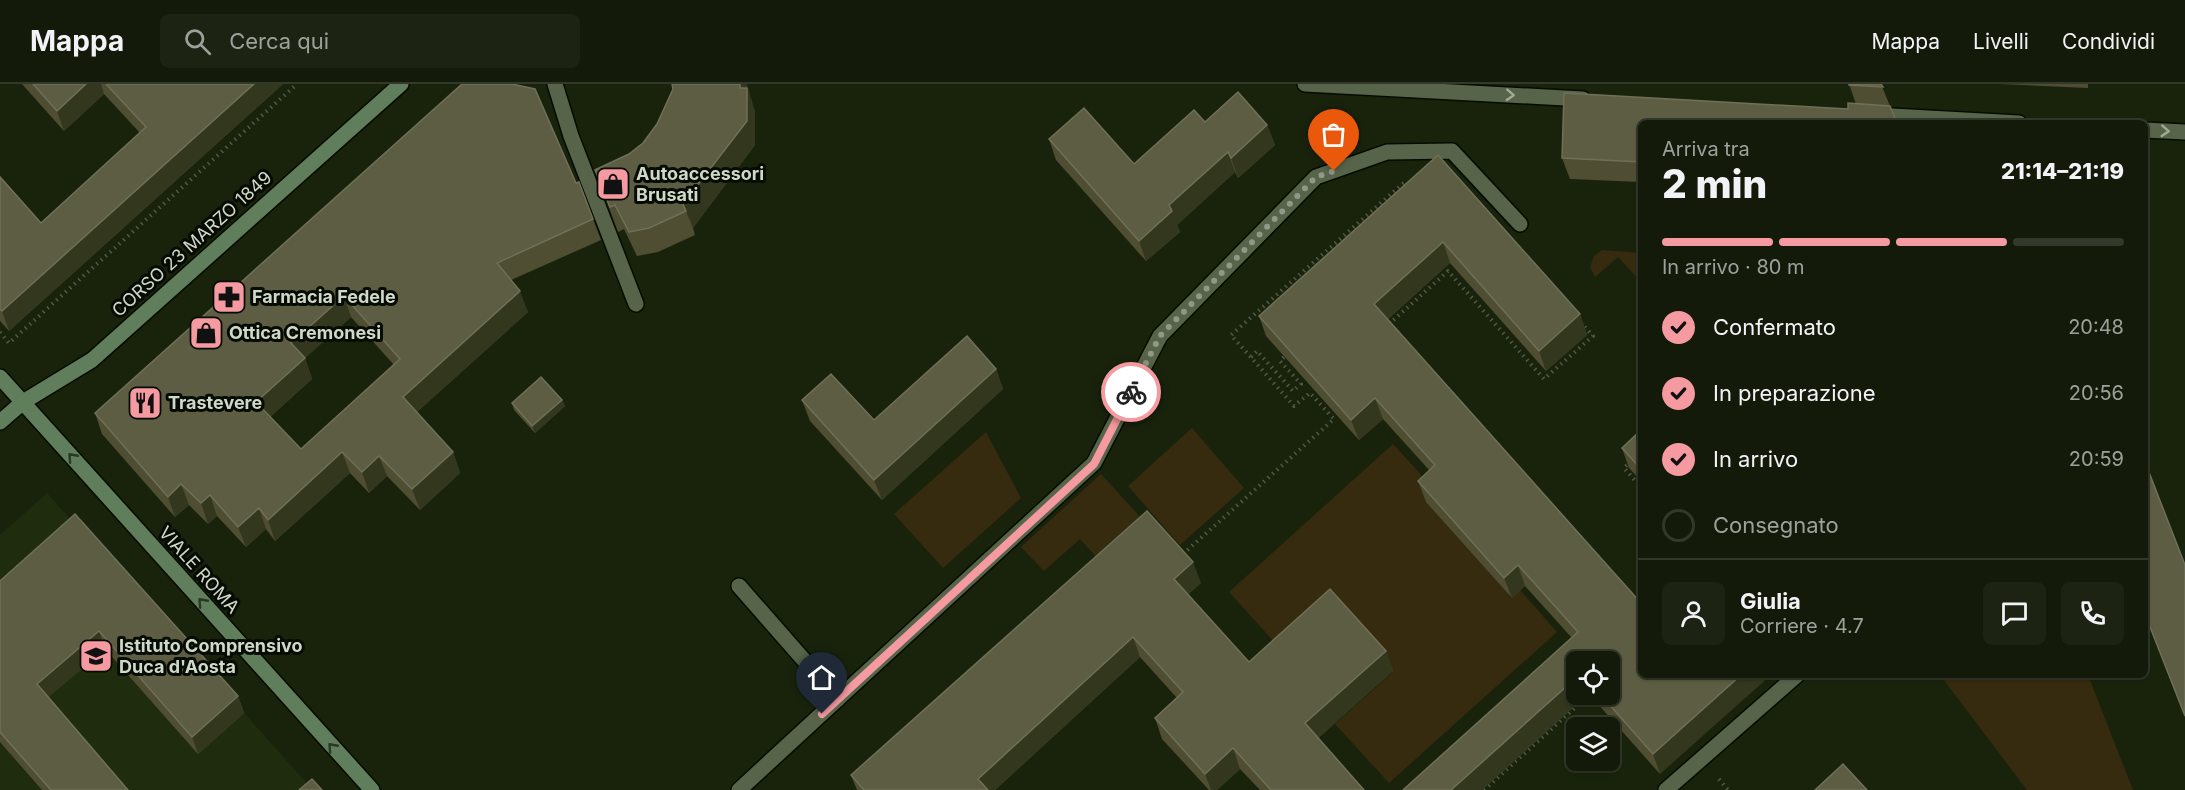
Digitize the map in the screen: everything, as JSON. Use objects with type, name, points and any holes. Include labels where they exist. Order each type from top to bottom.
[{"type":"street","name":"CORSO 23 MARZO 1849","points":[[0,422],[23,402],[92,360],[400,84]]},
{"type":"street","points":[[555,84],[571,135],[636,304]]},
{"type":"street","points":[[1305,84],[1602,100]]},
{"type":"street","points":[[1864,115],[1961,120]]},
{"type":"street","points":[[2148,130],[2185,132]]},
{"type":"street","points":[[739,790],[1094,464],[1160,336],[1316,177],[1387,152],[1452,152],[1520,224]]},
{"type":"street","name":"VIALE ROMA","points":[[0,377],[372,790]]},
{"type":"street","points":[[738,586],[838,699]]},
{"type":"street","points":[[1666,790],[1794,678]]},
{"type":"path","points":[[0,332],[9,343],[297,84]]},
{"type":"path","points":[[1176,546],[1183,555],[1334,420],[1310,393],[1294,406],[1231,335],[1415,173]]},
{"type":"path","points":[[1305,270],[1312,278]]},
{"type":"path","points":[[1396,333],[1389,324],[1448,271],[1544,379],[1593,336],[1579,320]]},
{"type":"path","points":[[1251,357],[1257,351],[1293,391],[1301,384],[1280,361],[1284,357]]},
{"type":"path","points":[[1632,460],[1624,468],[1638,484]]},
{"type":"path","points":[[1255,490],[1260,496]]},
{"type":"path","points":[[1484,790],[1578,705]]},
{"type":"shaded area","points":[[1602,250],[1638,253],[1638,279],[1618,257],[1595,277],[1590,267],[1594,256]]},
{"type":"shaded area","points":[[1192,428],[1244,488],[1180,545],[1128,486]]},
{"type":"shaded area","points":[[986,432],[1021,498],[943,568],[894,514]]},
{"type":"shaded area","points":[[1393,444],[1437,492],[1511,598],[1520,590],[1557,632],[1389,783],[1335,724],[1393,672],[1286,655],[1229,592]]},
{"type":"shaded area","points":[[1101,474],[1143,520],[1099,560],[1080,539],[1044,571],[1021,547]]},
{"type":"shaded area","name":"Istituto Comprensivo Duca d'Aosta","points":[[47,493],[313,790],[0,790],[0,535]]},
{"type":"shaded area","points":[[1942,678],[2089,678],[2133,790],[2027,790]]},
{"type":"building","points":[[33,84],[86,84],[57,111]]},
{"type":"building","points":[[106,84],[254,84],[2,311],[0,309],[0,177],[41,223],[146,127]]},
{"type":"building","points":[[462,84],[512,84],[535,89],[576,183],[579,182],[593,219],[497,263],[520,291],[403,397],[453,452],[412,489],[379,456],[362,472],[342,452],[268,520],[259,508],[238,527],[210,495],[201,503],[181,484],[168,497],[95,413]],"holes":[[[344,296],[400,359],[301,449],[256,402],[305,358],[291,343]]]},
{"type":"building","points":[[672,84],[740,84],[740,88],[747,88],[747,121],[683,204],[686,211],[649,228],[629,232],[615,205],[610,207],[595,170],[629,154],[643,143],[657,124],[673,89]]},
{"type":"building","points":[[1881,84],[1883,87],[1849,85]]},
{"type":"building","points":[[1238,92],[1267,125],[1231,158],[1228,152],[1169,205],[1172,211],[1139,241],[1049,139],[1084,108],[1134,164],[1194,110],[1205,122]]},
{"type":"building","points":[[1564,93],[1848,109],[1848,103],[1890,106],[1896,120],[1638,120],[1638,162],[1562,158]]},
{"type":"building","points":[[1438,155],[1580,314],[1539,351],[1443,242],[1374,304],[1638,600],[1638,678],[1738,678],[1653,754],[1610,705],[1620,705],[1620,651],[1566,651],[1566,687],[1451,790],[1403,790],[1578,632],[1518,565],[1504,578],[1418,481],[1435,465],[1375,398],[1351,420],[1259,316]]},
{"type":"building","points":[[967,336],[996,369],[874,480],[802,400],[831,374],[874,420]]},
{"type":"building","points":[[541,377],[562,400],[532,426],[512,403]]},
{"type":"building","points":[[1638,433],[1638,466],[1622,448]]},
{"type":"building","points":[[2148,470],[2185,565],[2185,716],[2148,622]]},
{"type":"building","points":[[1147,511],[1193,562],[1174,579],[1249,662],[1330,589],[1386,651],[1305,723],[1364,790],[1271,790],[1233,748],[1205,774],[1155,718],[1183,692],[1133,637],[978,779],[988,790],[864,790],[851,775]]},
{"type":"building","points":[[75,514],[238,696],[192,737],[99,631],[37,684],[128,790],[51,790],[0,732],[0,581]]},
{"type":"building","points":[[1843,764],[1867,790],[1815,790]]},
{"type":"building","points":[[312,779],[322,790],[299,790]]},
{"type":"way so far","points":[[1131,392],[1160,336],[1316,177],[1334,171]]},
{"type":"place","name":"Autoaccessori Brusati","points":[[613,184]]},
{"type":"place","name":"Farmacia Fedele","points":[[229,297]]},
{"type":"place","name":"Ottica Cremonesi","points":[[206,333]]},
{"type":"place","name":"Trastevere","points":[[145,403]]},
{"type":"place","name":"Istituto Comprensivo Duca d'Aosta","points":[[96,656]]},
{"type":"route","points":[[822,714],[1094,464],[1131,392]]}]
